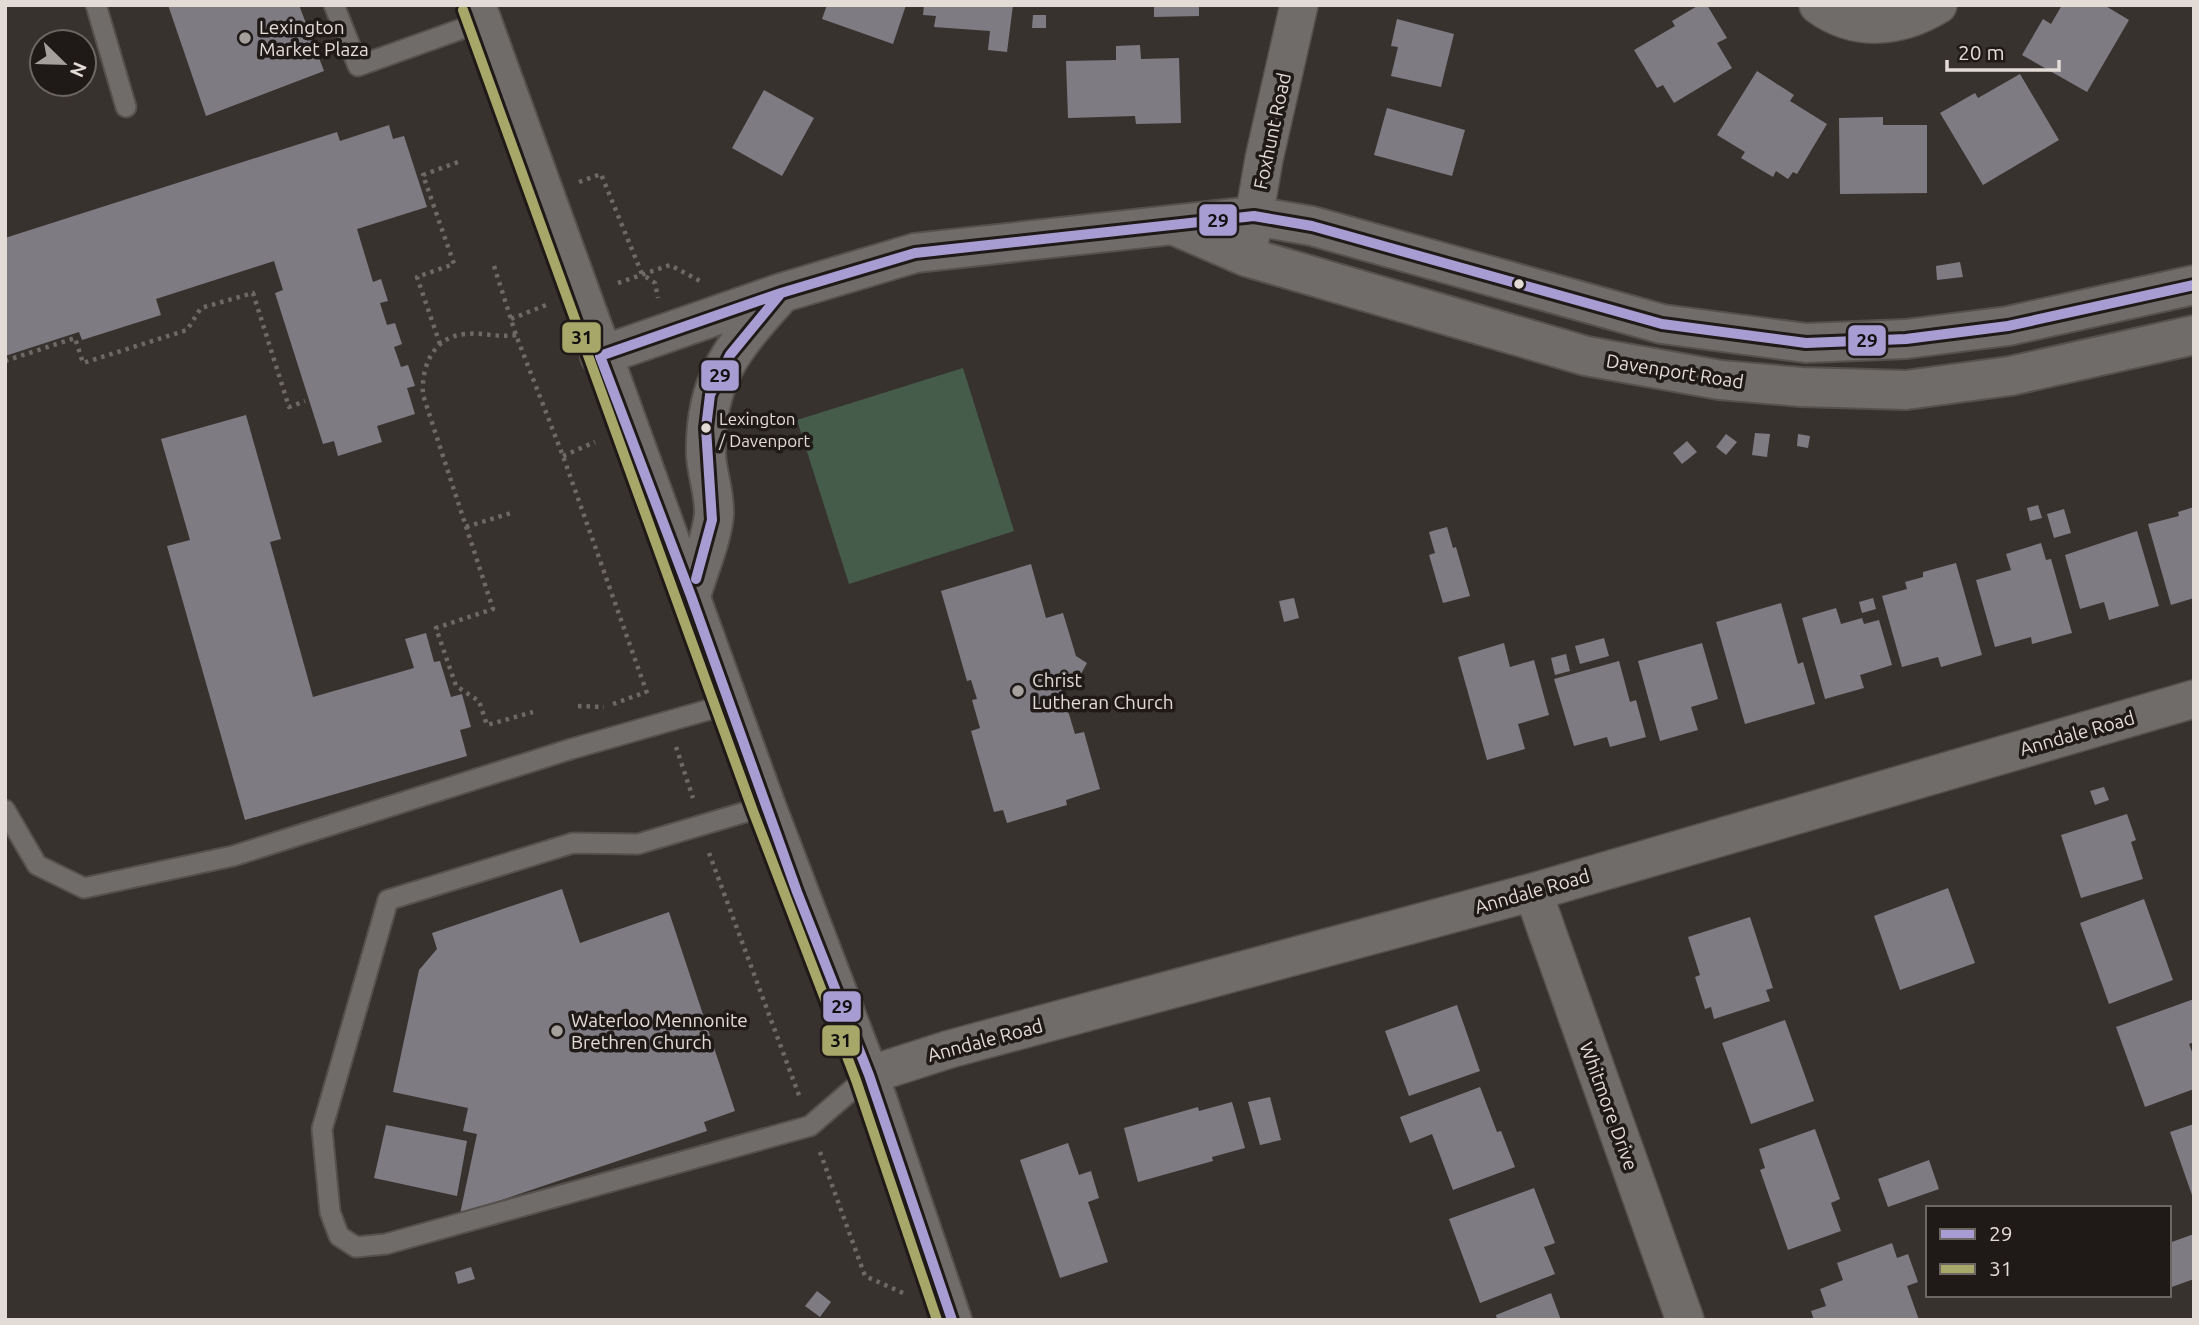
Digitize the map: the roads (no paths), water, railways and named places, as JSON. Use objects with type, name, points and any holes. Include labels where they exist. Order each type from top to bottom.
[{"type":"street","name":"Foxhunt Road","points":[[1247,257],[1299,5]]},
{"type":"street","points":[[1818,5],[1849,22],[1884,26],[1914,19],[1938,5]]},
{"type":"street","points":[[478,14],[600,356],[691,596],[766,806],[869,1075],[952,1320]]},
{"type":"street","name":"Davenport Road","points":[[600,356],[781,293],[915,253],[1254,216],[1312,226],[1662,324],[1806,343],[1906,339],[2008,326],[2194,285]]},
{"type":"street","name":"Davenport Road","points":[[1171,224],[1247,257],[1586,356],[1720,380],[1787,386],[1906,390],[2010,376],[2194,335]]},
{"type":"street","points":[[691,596],[714,513],[706,456],[708,408],[715,380],[746,332],[781,293]]},
{"type":"street","name":"Anndale Road","points":[[869,1075],[950,1049],[1533,892],[2194,699]]},
{"type":"street","name":"Whitmore Drive","points":[[1533,892],[1685,1320]]},
{"type":"lane","points":[[96,5],[126,107]]},
{"type":"lane","points":[[334,5],[358,66],[478,14]]},
{"type":"lane","points":[[5,810],[37,865],[84,888],[233,856],[571,749],[729,704]]},
{"type":"lane","points":[[766,806],[638,844],[573,843],[388,900],[322,1129],[330,1212],[338,1236],[356,1247],[386,1244],[810,1126],[869,1075]]},
{"type":"place","name":"Lexington Market Plaza","points":[[245,38]]},
{"type":"place","name":"Lexington / Davenport","points":[[706,428]]},
{"type":"place","name":"Christ Lutheran Church","points":[[1018,691]]},
{"type":"place","name":"Waterloo Mennonite Brethren Church","points":[[557,1031]]}]
